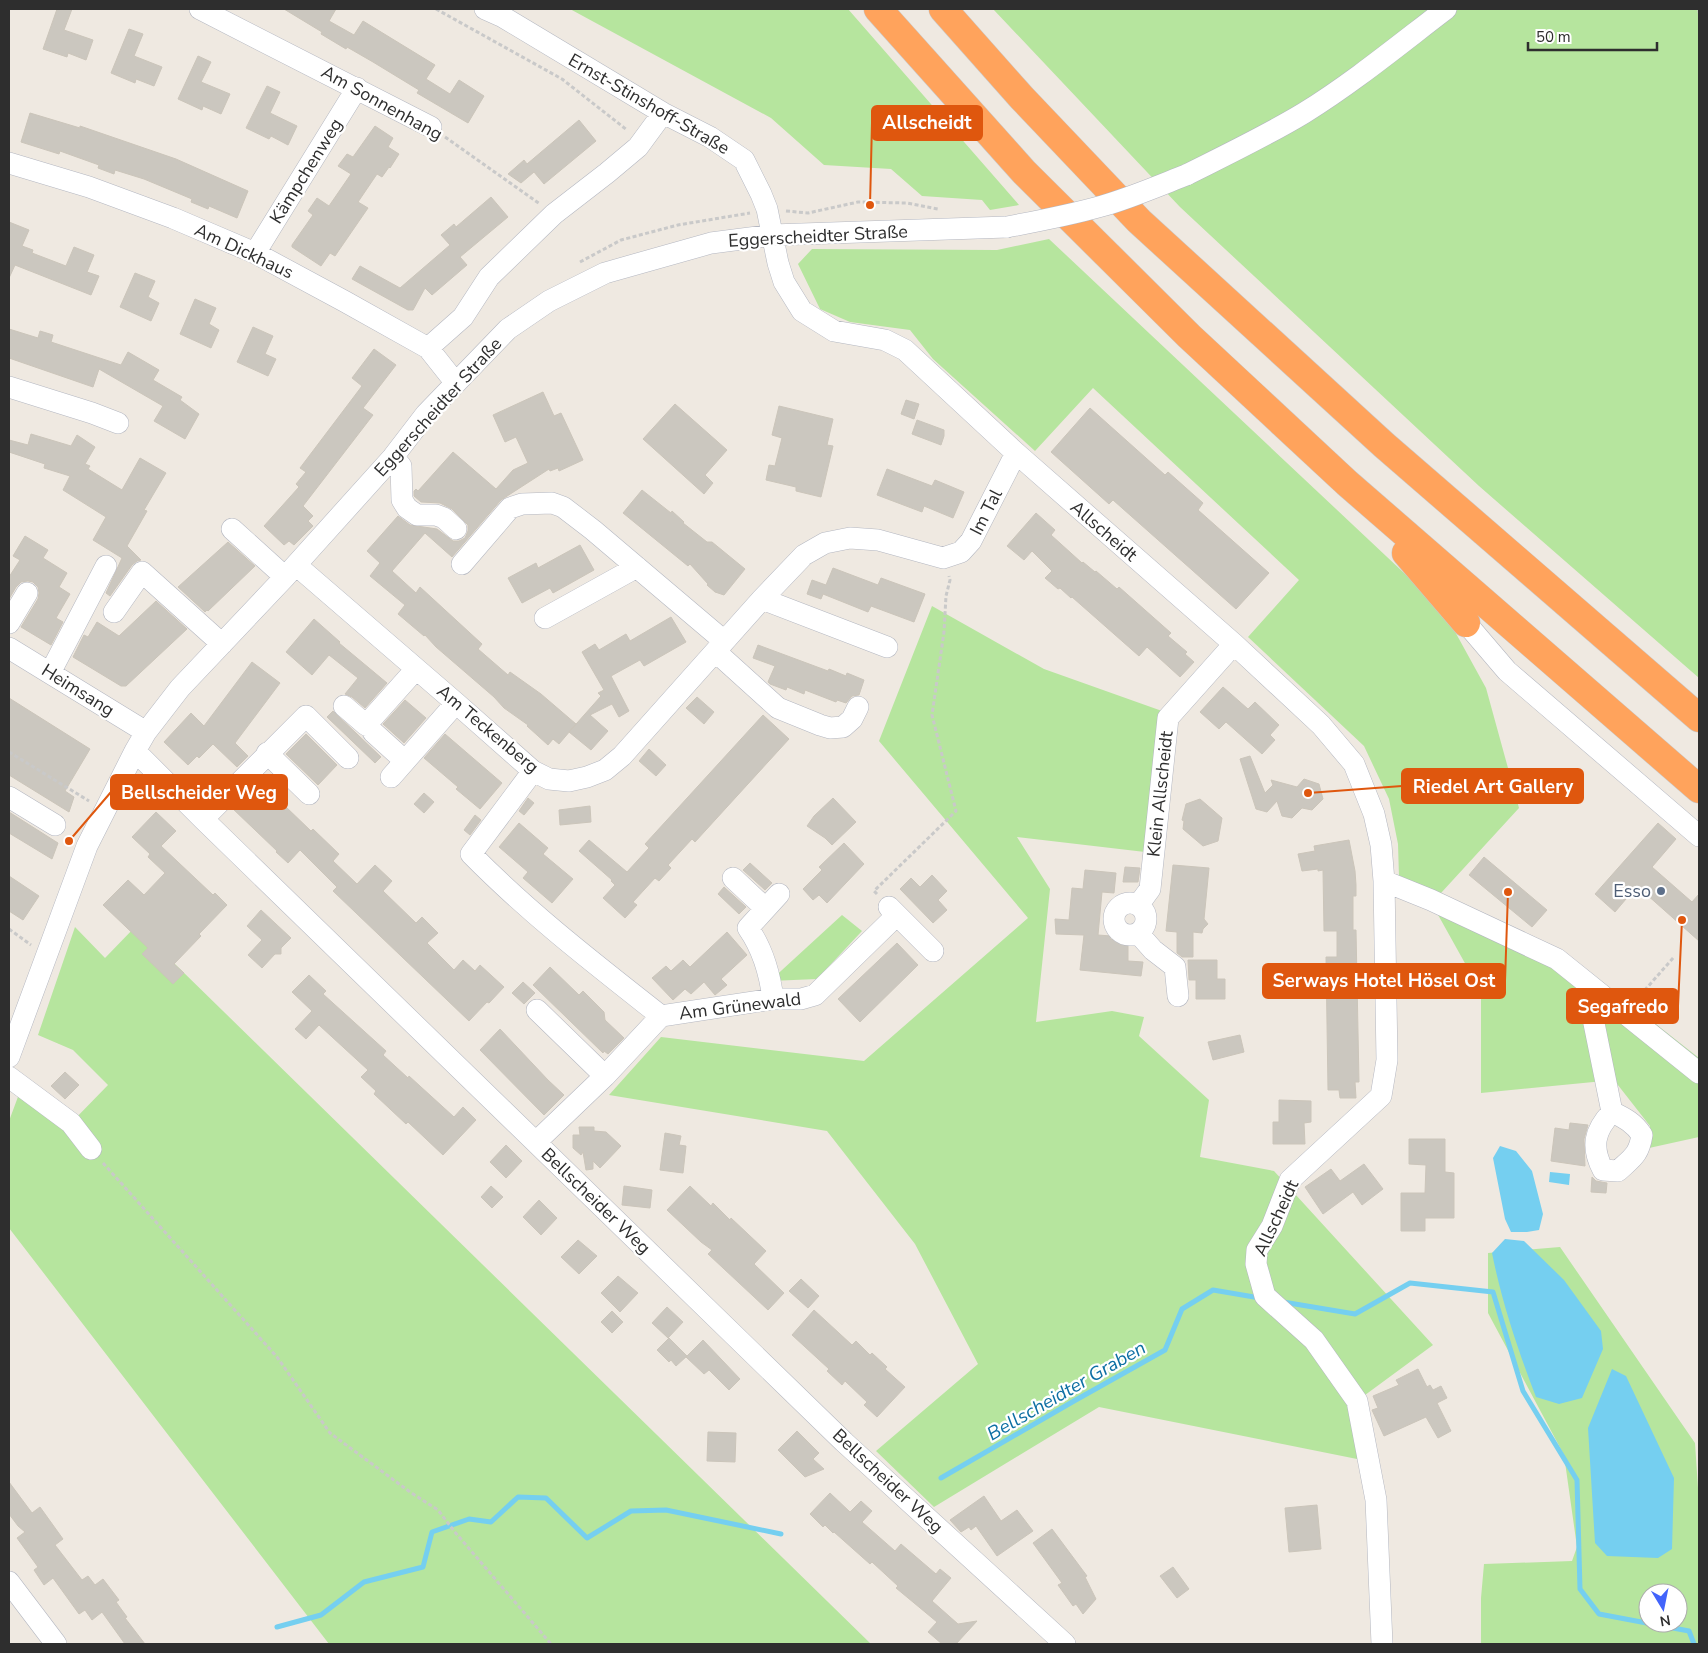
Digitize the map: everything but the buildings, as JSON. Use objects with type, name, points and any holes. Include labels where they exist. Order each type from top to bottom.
[{"type":"highway","points":[[878,9],[1024,172],[1189,336],[1347,483],[1699,789]]},
{"type":"highway","points":[[943,9],[1022,98],[1139,221],[1384,445],[1699,718]]},
{"type":"highway","points":[[1347,483],[1466,623]]},
{"type":"street","name":"Am Sonnenhang","points":[[200,9],[430,127]]},
{"type":"street","name":"Ernst-Stinshoff-Straße","points":[[484,9],[502,18],[657,121],[710,137],[744,160],[762,194],[772,236]]},
{"type":"street","name":"Eggerscheidter Straße","points":[[9,1057],[87,846],[134,751],[146,732],[180,688],[291,571],[393,457],[426,414],[508,329],[549,301],[605,273],[711,243],[772,236],[1007,227],[1102,206],[1141,193],[1186,175],[1264,136],[1306,112],[1446,9]]},
{"type":"street","name":"Kämpchenweg","points":[[254,253],[357,88]]},
{"type":"street","points":[[428,348],[463,317],[489,277],[554,214],[638,147],[657,121]]},
{"type":"street","name":"Am Dickhaus","points":[[9,163],[97,190],[174,218],[254,253],[428,348],[455,382]]},
{"type":"street","name":"Allscheidt","points":[[772,236],[784,282],[802,311],[834,331],[885,340],[905,350],[1016,454],[1234,644],[1321,725],[1354,764],[1374,814],[1381,845],[1384,881],[1386,1060],[1381,1096],[1290,1180],[1272,1226],[1258,1250],[1256,1264],[1265,1296],[1314,1340],[1357,1401],[1376,1500],[1382,1644]]},
{"type":"street","points":[[9,387],[118,423]]},
{"type":"street","name":"Im Tal","points":[[943,558],[961,552],[971,541],[1016,454]]},
{"type":"street","points":[[393,457],[401,466],[402,500],[407,508],[417,515],[436,515],[444,518],[456,529]]},
{"type":"street","points":[[462,564],[510,508],[522,504],[552,504],[562,507],[637,567],[720,646],[778,708],[830,728],[843,727],[852,720],[858,707]]},
{"type":"street","name":"Am Teckenberg","points":[[232,529],[291,571],[416,668],[533,771],[549,779],[568,781],[587,777],[605,770],[622,756],[762,599],[804,555],[825,543],[850,538],[878,540],[943,558]]},
{"type":"street","points":[[50,673],[106,566]]},
{"type":"street","points":[[545,618],[637,567]]},
{"type":"street","points":[[114,612],[142,572],[222,644]]},
{"type":"street","points":[[9,623],[26,593]]},
{"type":"street","points":[[762,599],[888,647]]},
{"type":"street","points":[[1466,623],[1507,671],[1699,836]]},
{"type":"street","name":"Klein Allscheidt","points":[[1139,904],[1150,890],[1168,718],[1234,644]]},
{"type":"street","name":"Heimsang","points":[[9,648],[146,732]]},
{"type":"street","points":[[344,706],[366,726],[416,668]]},
{"type":"street","points":[[391,778],[456,702]]},
{"type":"street","points":[[203,819],[306,716],[348,758]]},
{"type":"street","points":[[373,732],[405,761]]},
{"type":"street","name":"Bellscheider Weg","points":[[134,751],[844,1442],[1064,1644]]},
{"type":"street","points":[[267,753],[309,794]]},
{"type":"street","points":[[533,771],[471,854],[507,891],[660,1016]]},
{"type":"street","points":[[9,797],[55,825]]},
{"type":"street","points":[[733,878],[772,901],[748,928],[755,938],[761,953],[771,984],[773,999]]},
{"type":"street","points":[[1384,881],[1439,904],[1557,959],[1699,1073]]},
{"type":"street","points":[[1127,902],[1139,904],[1144,909],[1147,919],[1144,928],[1138,933],[1130,935],[1122,933],[1114,924],[1114,912],[1119,906],[1127,902]]},
{"type":"street","points":[[893,911],[933,951]]},
{"type":"street","name":"Am Grünewald","points":[[536,1142],[605,1076],[660,1016],[773,999],[801,1000],[815,995],[893,911]]},
{"type":"street","points":[[1138,933],[1153,950],[1175,967],[1178,996]]},
{"type":"street","points":[[1586,984],[1612,1112]]},
{"type":"street","points":[[537,1010],[605,1076]]},
{"type":"street","points":[[9,1078],[71,1123],[91,1149]]},
{"type":"street","points":[[9,1582],[56,1644]]},
{"type":"path","points":[[436,9],[562,79],[630,132],[657,121]]},
{"type":"path","points":[[1699,9],[1699,14]]},
{"type":"path","name":"Am Sonnenhang","points":[[430,127],[554,214]]},
{"type":"path","points":[[767,209],[808,213],[858,202],[907,204],[940,209]]},
{"type":"path","points":[[893,911],[874,891],[956,811],[932,715],[944,632],[946,596],[950,580],[943,558]]},
{"type":"path","points":[[9,752],[91,802],[104,812]]},
{"type":"path","points":[[9,929],[47,956]]},
{"type":"path","points":[[1644,991],[1674,957]]},
{"type":"path","points":[[91,1149],[277,1357],[330,1433],[410,1492],[438,1510],[454,1532],[551,1644]]},
{"type":"green space","points":[[570,9],[848,9],[1019,205],[990,210],[982,200],[922,196],[891,169],[824,165],[771,118]]},
{"type":"green space","points":[[993,9],[1699,9],[1699,678],[1479,486],[1180,207]]},
{"type":"green space","points":[[1049,239],[1420,588],[1453,628],[1486,688],[1519,808],[1441,893],[1577,962],[1699,1058],[1699,1137],[1649,1148],[1650,1126],[1614,1080],[1481,1093],[1481,992],[1437,913],[1399,877],[1398,844],[1389,799],[1364,746],[1248,637],[1299,580],[1093,388],[1035,451],[933,359],[910,330],[850,322],[820,309],[798,264],[812,249],[997,250]]},
{"type":"green space","points":[[932,606],[1044,669],[1162,711],[1145,852],[1017,837],[1050,889],[1036,1022],[1112,1011],[1144,1017],[1139,1036],[1209,1100],[1200,1157],[1274,1171],[1433,1345],[1361,1398],[1362,1460],[1099,1407],[934,1507],[876,1451],[978,1364],[915,1244],[827,1131],[609,1095],[661,1037],[864,1061],[1028,918],[879,741]]},
{"type":"green space","points":[[842,915],[862,931],[817,979],[770,981]]},
{"type":"green space","points":[[136,926],[871,1644],[329,1644],[9,1228],[9,1121],[22,1086],[71,1123],[108,1085],[73,1050],[38,1035],[75,927],[105,958]]},
{"type":"green space","points":[[1560,1247],[1695,1443],[1699,1503],[1699,1644],[1481,1644],[1481,1598],[1484,1564],[1572,1561],[1577,1547],[1564,1455],[1488,1313],[1488,1253]]},
{"type":"water","points":[[1500,1146],[1516,1151],[1532,1171],[1543,1214],[1539,1230],[1511,1232],[1505,1219],[1493,1158]]},
{"type":"water","points":[[1550,1172],[1570,1174],[1569,1185],[1549,1182]]},
{"type":"water","points":[[1505,1239],[1524,1241],[1564,1280],[1601,1331],[1603,1349],[1582,1398],[1559,1404],[1536,1397],[1511,1326],[1492,1253]]},
{"type":"water","points":[[1612,1369],[1626,1376],[1674,1478],[1672,1549],[1658,1558],[1607,1556],[1595,1543],[1588,1428]]},
{"type":"waterway","name":"Bellscheidter Graben","points":[[1283,1302],[1355,1314],[1410,1283],[1493,1292],[1523,1391],[1577,1480],[1580,1589],[1599,1614],[1689,1631],[1694,1644]]},
{"type":"waterway","name":"Bellscheidter Graben","points":[[941,1478],[1165,1350],[1182,1309],[1213,1290],[1260,1298]]},
{"type":"waterway","points":[[277,1627],[321,1615],[364,1582],[423,1567],[432,1532],[469,1519],[491,1522],[518,1497],[546,1498],[587,1538],[631,1511],[666,1510],[781,1534]]},
{"type":"place","name":"Allscheidt","points":[[870,205]]},
{"type":"place","name":"Riedel Art Gallery","points":[[1308,793]]},
{"type":"place","name":"Bellscheider Weg","points":[[69,841]]},
{"type":"place","name":"Esso","points":[[1661,891]]},
{"type":"place","name":"Serways Hotel Hösel Ost","points":[[1508,892]]},
{"type":"place","name":"Segafredo","points":[[1682,920]]}]
